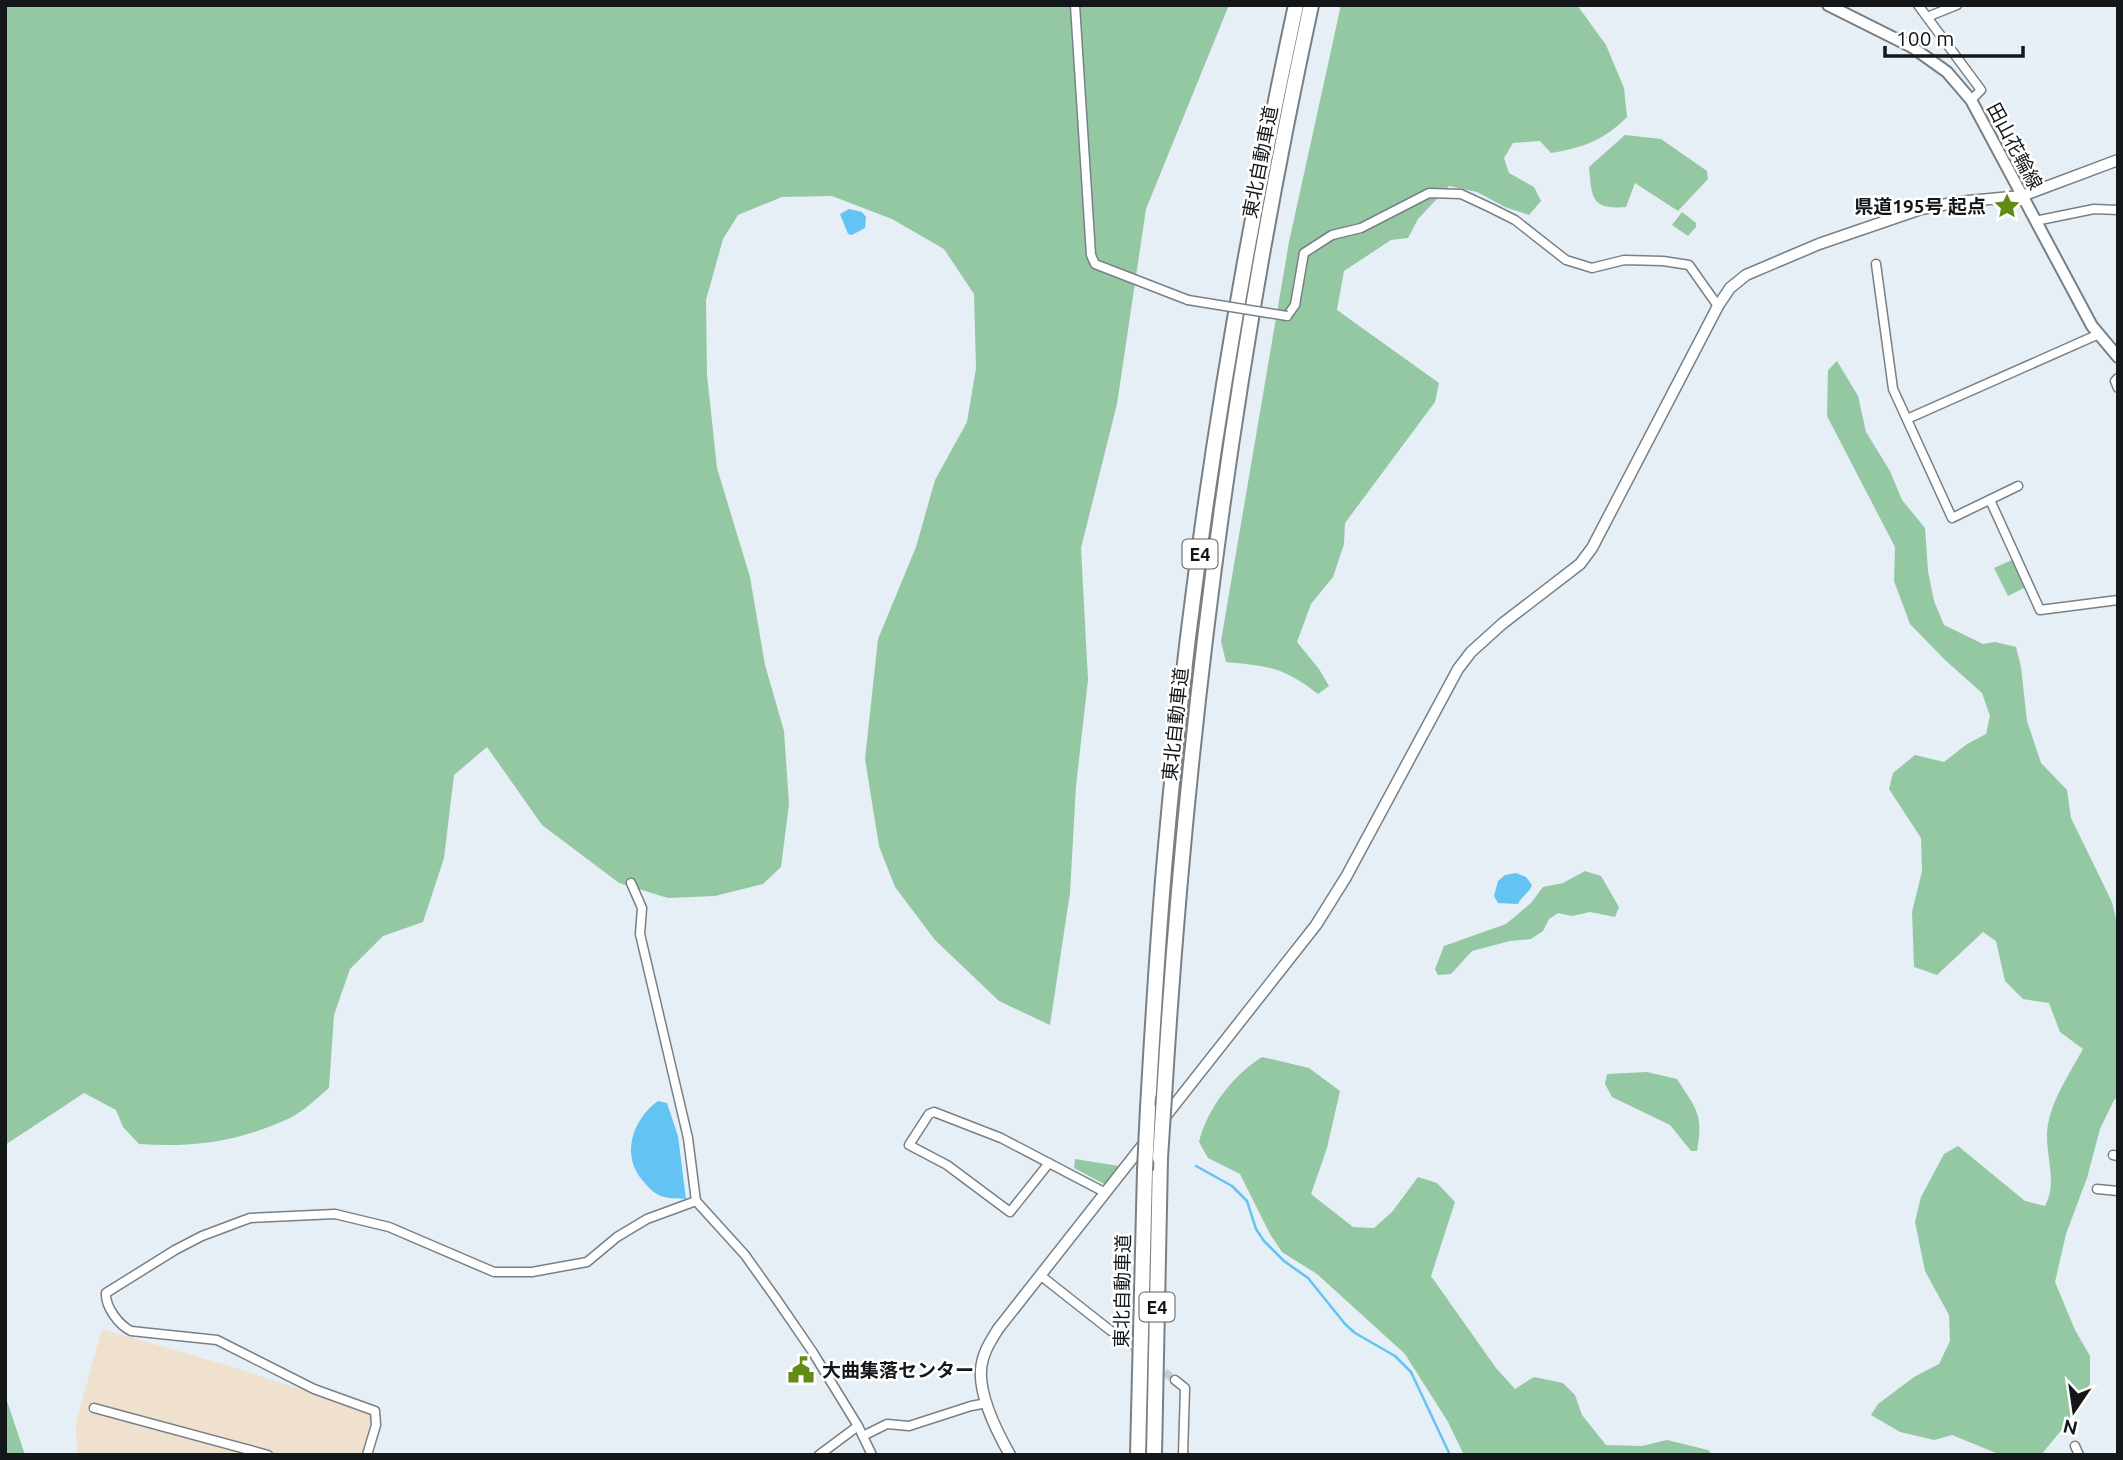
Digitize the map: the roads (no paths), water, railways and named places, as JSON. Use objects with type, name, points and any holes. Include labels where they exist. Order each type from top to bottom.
[{"type":"highway","name":"東北自動車道","points":[[1138,1455],[1145,1170],[1166,845],[1212,467],[1243,271],[1296,5]]},
{"type":"highway","name":"東北自動車道","points":[[1154,1455],[1160,1158],[1181,848],[1210,592],[1256,288],[1311,5]]},
{"type":"main road","name":"田山花輪線","points":[[1828,5],[1912,47],[1947,72],[1971,100],[2099,334],[2118,357]]},
{"type":"street","points":[[1075,5],[1091,255],[1095,264],[1188,300],[1287,316],[1295,305],[1304,253],[1332,235],[1362,228],[1429,193],[1461,194],[1516,220],[1566,260],[1592,268],[1624,260],[1689,265],[1717,306]]},
{"type":"street","points":[[1918,5],[1981,90],[1971,100]]},
{"type":"street","points":[[1927,18],[1957,5]]},
{"type":"street","points":[[1010,1455],[987,1403],[981,1372],[985,1351],[998,1329],[1316,925],[1346,877],[1458,669],[1471,652],[1502,624],[1580,564],[1592,548],[1717,306],[1730,288],[1746,275],[1819,244],[1921,209],[1958,202],[2022,196],[2118,160]]},
{"type":"street","points":[[2035,221],[2094,209],[2118,210]]},
{"type":"street","points":[[1875,264],[1893,389],[1952,518],[2018,486]]},
{"type":"street","points":[[1907,419],[2099,334]]},
{"type":"street","points":[[2118,378],[2115,381],[2118,387]]},
{"type":"street","points":[[1990,500],[2040,610],[2118,600]]},
{"type":"street","points":[[631,883],[642,908],[640,934],[688,1138],[696,1201],[745,1255],[811,1351],[858,1426],[872,1455]]},
{"type":"street","points":[[1049,1163],[1010,1212],[947,1165],[908,1145],[929,1114],[934,1112],[1001,1138],[1049,1163],[1106,1193]]},
{"type":"street","points":[[2097,1189],[2118,1191]]},
{"type":"street","points":[[367,1455],[376,1425],[375,1411],[314,1389],[217,1340],[131,1331],[122,1326],[106,1300],[107,1293],[175,1250],[202,1236],[250,1218],[335,1214],[389,1227],[494,1272],[532,1272],[587,1262],[617,1237],[647,1219],[696,1201]]},
{"type":"street","points":[[1040,1275],[1111,1331]]},
{"type":"street","points":[[1175,1380],[1185,1388],[1183,1455]]},
{"type":"street","points":[[863,1436],[887,1423],[909,1426],[987,1403]]},
{"type":"street","points":[[93,1408],[268,1455]]},
{"type":"street","points":[[819,1455],[858,1426]]},
{"type":"water","points":[[849,209],[862,212],[866,217],[865,228],[852,235],[848,234],[840,214]]},
{"type":"water","points":[[1516,873],[1526,877],[1532,885],[1531,888],[1518,904],[1498,903],[1494,896],[1498,881],[1505,875]]},
{"type":"water","points":[[658,1101],[667,1103],[678,1136],[686,1199],[660,1196],[643,1181],[632,1160],[632,1138],[636,1127]]},
{"type":"waterway","points":[[1196,1166],[1232,1186],[1247,1201],[1256,1229],[1264,1241],[1284,1261],[1308,1278],[1345,1324],[1355,1333],[1395,1356],[1411,1372],[1450,1455]]},
{"type":"tunnel","points":[[1111,1331],[1142,1355]]},
{"type":"tunnel","points":[[1155,1365],[1175,1380]]},
{"type":"place","name":"県道195号 起点","points":[[2007,206]]},
{"type":"place","name":"大曲集落センター","points":[[801,1370]]}]
